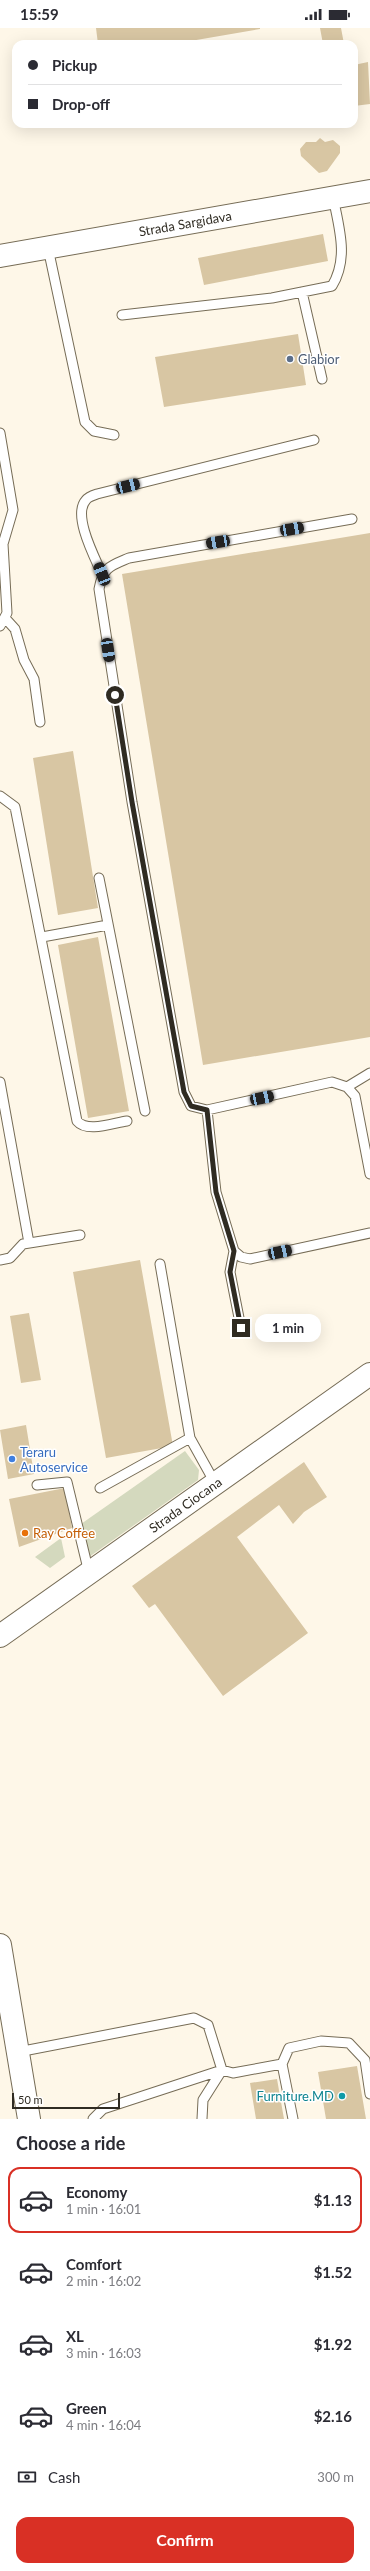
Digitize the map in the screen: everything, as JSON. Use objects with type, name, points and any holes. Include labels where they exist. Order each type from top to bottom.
[{"type":"street","name":"Strada Sargidava","points":[[0,256],[370,190]]},
{"type":"street","name":"Strada Ciocana","points":[[0,1636],[370,1374]]},
{"type":"street","points":[[0,1945],[29,2119]]},
{"type":"lane","points":[[122,315],[272,298],[332,286],[337,278],[343,247],[333,197]]},
{"type":"lane","points":[[48,248],[85,422],[94,432],[114,435]]},
{"type":"lane","points":[[302,292],[322,379]]},
{"type":"lane","points":[[0,433],[13,510],[5,533],[2,562],[7,601],[2,622],[15,629],[24,660],[34,679],[40,722]]},
{"type":"lane","points":[[314,440],[97,494],[86,500],[82,508],[84,527],[102,574],[99,589],[132,802],[184,1092],[191,1106],[207,1110],[332,1082],[347,1087],[355,1096],[370,1174]]},
{"type":"lane","points":[[102,574],[110,566],[129,558],[352,519]]},
{"type":"lane","points":[[0,796],[15,807],[42,936],[77,1121],[81,1125],[88,1127],[127,1121]]},
{"type":"lane","points":[[99,878],[145,1111]]},
{"type":"lane","points":[[42,936],[108,925]]},
{"type":"lane","points":[[347,1087],[370,1073]]},
{"type":"lane","points":[[0,1082],[29,1243]]},
{"type":"lane","points":[[207,1110],[216,1192],[234,1251],[230,1272],[241,1328]]},
{"type":"lane","points":[[234,1251],[241,1257],[250,1259],[370,1233]]},
{"type":"lane","points":[[0,1260],[10,1258],[23,1244],[80,1235]]},
{"type":"lane","points":[[160,1264],[190,1438],[215,1483]]},
{"type":"lane","points":[[100,1488],[190,1438]]},
{"type":"lane","points":[[37,1486],[67,1482],[89,1573]]},
{"type":"lane","points":[[18,2052],[194,2018],[208,2025],[222,2070],[203,2100],[202,2119]]},
{"type":"lane","points":[[293,2119],[282,2064],[289,2048],[321,2041],[349,2043],[365,2060],[370,2094]]},
{"type":"lane","points":[[93,2119],[103,2109],[222,2070],[233,2073],[282,2064]]},
{"type":"green space","points":[[185,1451],[199,1470],[198,1480],[89,1557],[81,1524]]},
{"type":"green space","points":[[61,1538],[65,1557],[50,1568],[35,1557]]},
{"type":"building","points":[[96,28],[260,28],[196,40],[98,40]]},
{"type":"building","points":[[320,28],[341,28],[343,40],[322,40]]},
{"type":"building","points":[[368,62],[370,104],[358,106],[358,64]]},
{"type":"building","points":[[320,138],[325,142],[333,140],[340,146],[340,153],[327,171],[319,173],[301,156],[300,149],[306,142],[316,142]]},
{"type":"building","points":[[323,234],[328,261],[204,285],[198,258]]},
{"type":"building","points":[[298,334],[306,385],[164,407],[155,357]]},
{"type":"building","points":[[370,533],[370,1037],[203,1065],[122,574]]},
{"type":"building","points":[[73,751],[98,908],[58,915],[33,758]]},
{"type":"building","points":[[98,937],[129,1111],[88,1118],[58,945]]},
{"type":"building","points":[[140,1260],[173,1446],[106,1458],[73,1272]]},
{"type":"building","points":[[29,1313],[41,1380],[21,1383],[10,1316]]},
{"type":"building","points":[[26,1425],[34,1474],[8,1479],[0,1430]]},
{"type":"building","points":[[304,1462],[327,1497],[304,1512],[293,1524],[279,1505],[237,1537],[308,1633],[223,1696],[155,1604],[149,1608],[132,1586]]},
{"type":"building","points":[[65,1488],[72,1528],[19,1547],[9,1499]]},
{"type":"building","name":"Furniture.MD","points":[[357,2066],[366,2119],[326,2119],[318,2072]]},
{"type":"building","points":[[277,2079],[284,2119],[256,2119],[250,2083]]},
{"type":"place","name":"Glabior","points":[[290,359]]},
{"type":"place","name":"Teraru Autoservice","points":[[12,1459]]},
{"type":"place","name":"Ray Coffee","points":[[25,1533]]},
{"type":"place","name":"Furniture.MD","points":[[342,2096]]},
{"type":"route","points":[[115,695],[132,802],[184,1092],[191,1106],[207,1110],[211,1163],[216,1192],[234,1251],[230,1272],[241,1328]]}]
